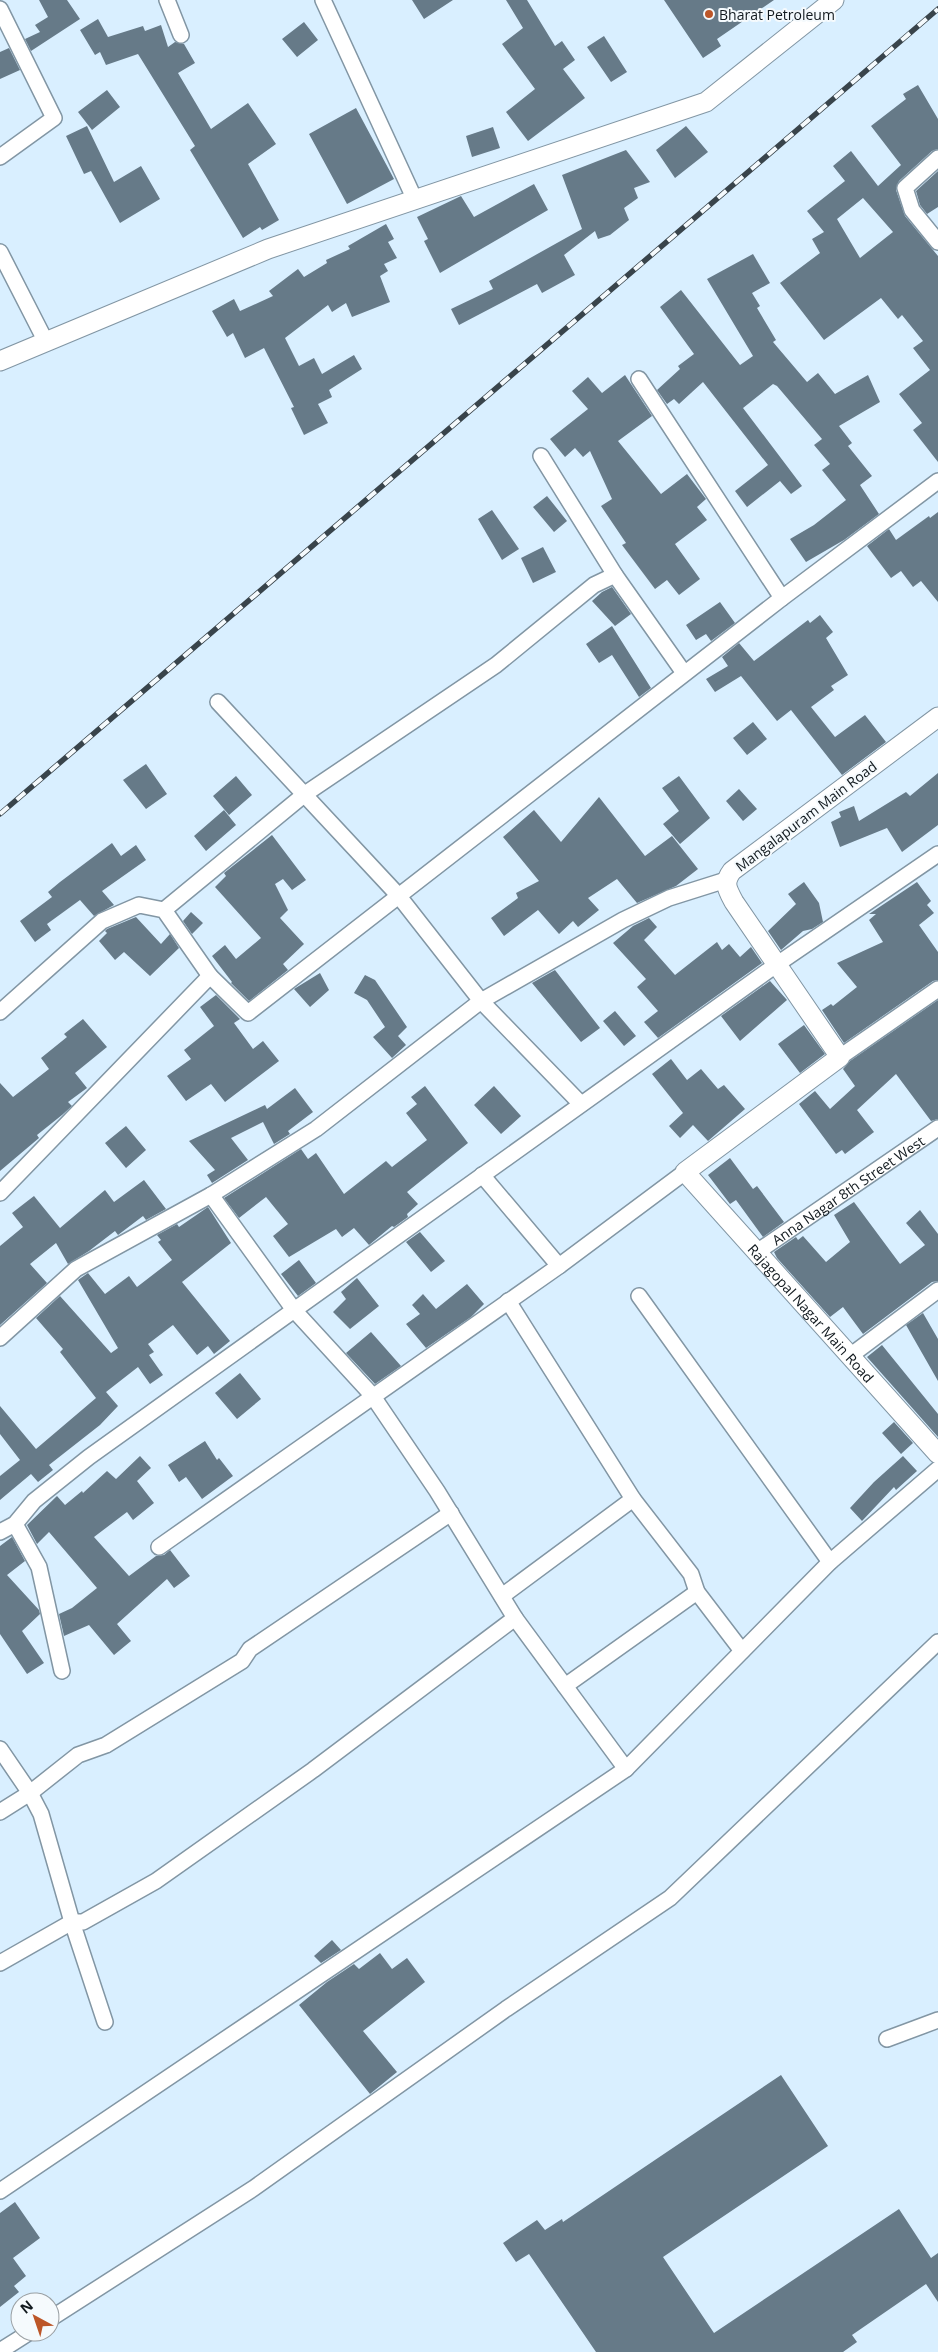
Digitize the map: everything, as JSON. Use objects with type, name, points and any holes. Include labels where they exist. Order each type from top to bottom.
[{"type":"street","points":[[167,0],[181,36]]},
{"type":"street","points":[[323,0],[415,200]]},
{"type":"street","points":[[0,361],[268,249],[706,102],[834,0]]},
{"type":"street","points":[[0,9],[54,118],[0,157]]},
{"type":"street","points":[[938,158],[905,188],[912,210],[938,242]]},
{"type":"street","points":[[0,252],[46,342]]},
{"type":"street","points":[[639,379],[782,598]]},
{"type":"street","points":[[541,456],[615,574],[684,674]]},
{"type":"street","points":[[0,1012],[102,921],[139,905],[164,910],[210,976],[248,1013],[782,598],[938,481]]},
{"type":"street","points":[[164,910],[305,794],[496,665],[594,585],[615,574]]},
{"type":"street","points":[[218,702],[398,895],[481,1001],[581,1104]]},
{"type":"street","name":"Mangalapuram Main Road","points":[[840,1057],[734,902],[726,888],[726,880],[732,870],[938,717]]},
{"type":"street","points":[[0,1532],[15,1524],[34,1501],[89,1457],[776,965],[938,854]]},
{"type":"street","points":[[0,1338],[76,1269],[211,1195],[316,1129],[481,1001],[624,920],[669,898],[726,880]]},
{"type":"street","points":[[0,1193],[210,976]]},
{"type":"street","points":[[159,1546],[372,1395],[559,1266],[840,1057],[938,989]]},
{"type":"street","name":"Anna Nagar 8th Street West","points":[[757,1252],[938,1128]]},
{"type":"street","name":"Rajagopal Nagar Main Road","points":[[685,1172],[938,1454]]},
{"type":"street","points":[[482,1175],[559,1266]]},
{"type":"street","points":[[211,1195],[294,1310],[372,1395],[451,1514],[515,1618],[626,1769]]},
{"type":"street","points":[[850,1356],[938,1290]]},
{"type":"street","points":[[639,1296],[830,1562]]},
{"type":"street","points":[[508,1301],[633,1499],[691,1574],[697,1592],[742,1651]]},
{"type":"street","points":[[0,2191],[626,1769],[830,1562],[938,1469]]},
{"type":"street","points":[[502,1596],[633,1499]]},
{"type":"street","points":[[0,1812],[30,1793],[78,1755],[106,1745],[242,1661],[250,1649],[451,1514]]},
{"type":"street","points":[[15,1524],[39,1567],[62,1671]]},
{"type":"street","points":[[565,1686],[697,1592]]},
{"type":"street","points":[[0,1963],[72,1922],[83,1922],[156,1881],[313,1770],[515,1618]]},
{"type":"street","points":[[60,2313],[254,2188],[506,2010],[670,1898],[938,1642]]},
{"type":"street","points":[[0,1749],[30,1793],[41,1814],[72,1922],[105,2022]]},
{"type":"street","points":[[887,2039],[938,2020]]},
{"type":"street","points":[[0,2351],[14,2342]]},
{"type":"building","points":[[39,0],[67,0],[80,19],[31,51],[25,39],[40,32],[35,25],[48,17]]},
{"type":"building","points":[[412,0],[453,0],[424,19]]},
{"type":"building","points":[[506,0],[527,0],[555,46],[562,41],[575,60],[563,69],[585,98],[528,141],[506,112],[535,89],[502,44],[523,28]]},
{"type":"building","points":[[664,0],[774,0],[717,39],[721,46],[703,58]]},
{"type":"building","points":[[98,19],[108,37],[143,26],[145,31],[161,25],[168,47],[175,42],[184,44],[195,63],[178,73],[211,129],[248,103],[276,144],[248,164],[279,220],[262,230],[260,227],[243,238],[190,150],[195,146],[138,54],[106,65],[100,52],[95,55],[80,30]]},
{"type":"building","points":[[304,22],[318,40],[297,57],[282,39]]},
{"type":"building","points":[[604,36],[627,72],[611,82],[587,47]]},
{"type":"building","points":[[9,48],[20,70],[0,79],[0,52]]},
{"type":"building","points":[[918,85],[938,119],[938,149],[932,151],[899,181],[896,190],[905,216],[938,256],[938,462],[913,430],[922,423],[899,394],[930,370],[913,348],[923,341],[902,315],[898,319],[881,298],[824,340],[780,283],[820,253],[812,239],[824,232],[807,211],[845,181],[833,166],[851,151],[878,186],[901,165],[871,126],[906,99],[903,94]],"holes":[[[863,198],[893,232],[860,258],[837,219]]]},
{"type":"building","points":[[107,90],[120,107],[92,130],[78,112]]},
{"type":"building","points":[[356,108],[394,179],[347,204],[309,134]]},
{"type":"building","points":[[87,126],[114,182],[141,166],[160,199],[120,223],[91,171],[84,174],[66,136]]},
{"type":"building","points":[[686,126],[708,152],[675,178],[656,150]]},
{"type":"building","points":[[493,127],[500,148],[472,157],[466,136]]},
{"type":"building","points":[[626,150],[650,182],[634,188],[638,198],[624,208],[629,220],[610,235],[598,239],[595,231],[564,255],[575,275],[542,293],[537,284],[459,325],[451,309],[493,289],[489,281],[582,229],[562,175]]},
{"type":"building","points":[[938,171],[938,207],[927,214],[920,205],[916,191]]},
{"type":"building","points":[[534,184],[548,210],[440,273],[424,241],[428,239],[417,217],[461,196],[474,217]]},
{"type":"building","points":[[386,224],[394,239],[388,242],[397,258],[384,264],[388,271],[380,276],[390,302],[352,317],[346,303],[332,312],[328,305],[285,338],[299,366],[314,358],[322,374],[354,355],[362,369],[329,390],[332,397],[318,404],[328,423],[304,435],[291,408],[294,407],[264,348],[245,358],[233,333],[227,337],[212,311],[234,299],[240,311],[273,296],[269,291],[298,269],[304,277],[327,263],[326,260],[350,249],[348,246]]},
{"type":"building","points":[[753,254],[770,283],[752,293],[760,306],[757,308],[776,340],[773,342],[807,382],[818,373],[835,394],[868,375],[880,402],[839,426],[852,443],[848,446],[872,476],[860,485],[879,514],[844,540],[806,562],[790,539],[814,525],[846,500],[822,470],[830,464],[814,445],[822,439],[777,386],[773,384],[743,408],[802,486],[791,494],[780,481],[747,507],[735,491],[768,465],[703,382],[679,404],[674,399],[667,404],[657,390],[680,369],[678,366],[694,354],[660,307],[681,290],[740,365],[753,356],[707,279]]},
{"type":"building","points":[[625,375],[652,416],[618,441],[661,494],[687,474],[706,499],[697,507],[707,520],[675,544],[700,579],[679,595],[667,580],[655,589],[622,545],[626,543],[601,506],[612,499],[590,451],[583,457],[575,448],[565,457],[550,439],[588,409],[572,391],[588,377],[602,393]]},
{"type":"building","points":[[547,496],[567,521],[554,532],[533,507]]},
{"type":"building","points":[[492,510],[519,549],[502,560],[478,519]]},
{"type":"building","points":[[938,512],[938,602],[921,581],[913,587],[901,571],[891,578],[867,546],[889,529],[896,540],[929,516],[930,518]]},
{"type":"building","points":[[543,547],[556,572],[533,583],[521,558]]},
{"type":"building","points":[[612,587],[631,614],[615,626],[592,601],[602,592]]},
{"type":"building","points":[[720,602],[735,623],[711,641],[706,634],[696,640],[686,625]]},
{"type":"building","points":[[820,615],[833,632],[826,638],[848,675],[831,686],[834,690],[811,707],[835,737],[865,715],[886,742],[842,775],[791,710],[777,721],[741,676],[715,692],[706,679],[728,666],[722,657],[739,643],[754,661],[808,620],[810,623]]},
{"type":"building","points":[[612,626],[651,688],[639,697],[612,655],[599,663],[586,644]]},
{"type":"building","points":[[753,722],[767,739],[747,755],[733,738]]},
{"type":"building","points":[[146,764],[167,794],[146,809],[123,780]]},
{"type":"building","points":[[938,773],[938,825],[902,852],[887,828],[840,847],[831,822],[841,817],[839,812],[854,806],[859,821],[906,792],[910,796]]},
{"type":"building","points":[[236,776],[252,795],[229,815],[213,796]]},
{"type":"building","points":[[679,776],[710,818],[680,844],[663,824],[679,811],[662,788]]},
{"type":"building","points":[[739,789],[757,809],[743,821],[726,801]]},
{"type":"building","points":[[599,797],[645,856],[672,836],[698,869],[676,886],[637,903],[617,879],[588,898],[599,910],[578,927],[573,921],[559,934],[538,910],[504,936],[491,918],[518,898],[516,893],[539,881],[503,837],[534,810],[561,842]]},
{"type":"building","points":[[224,810],[236,825],[206,851],[194,836]]},
{"type":"building","points":[[272,835],[306,880],[292,890],[283,879],[275,884],[288,910],[280,918],[304,944],[283,964],[288,970],[249,1001],[231,983],[212,956],[225,945],[236,959],[261,938],[215,887],[226,876],[224,873]]},
{"type":"building","points":[[112,843],[121,856],[136,845],[146,860],[102,891],[114,905],[94,916],[80,900],[47,924],[51,930],[35,942],[20,921],[52,897],[48,892]]},
{"type":"building","points":[[804,882],[819,903],[823,922],[812,929],[803,931],[781,950],[768,931],[796,904],[788,894]]},
{"type":"building","points":[[917,882],[931,901],[927,905],[934,913],[919,925],[938,952],[938,980],[933,981],[844,1043],[822,1010],[831,1004],[833,1006],[857,987],[837,963],[883,942],[869,920],[876,914],[869,914]]},
{"type":"building","points":[[191,912],[203,923],[192,934],[183,921]]},
{"type":"building","points":[[136,917],[161,944],[170,934],[179,948],[150,976],[124,952],[115,960],[99,941],[107,933],[105,931],[107,929]]},
{"type":"building","points":[[649,918],[657,927],[644,940],[675,975],[717,942],[722,950],[729,944],[740,957],[751,947],[762,963],[658,1038],[644,1022],[658,1011],[637,987],[646,979],[613,943],[633,926]]},
{"type":"building","points":[[555,970],[600,1028],[581,1042],[532,983]]},
{"type":"building","points":[[320,973],[329,990],[310,1007],[294,989]]},
{"type":"building","points":[[365,975],[375,980],[407,1027],[398,1036],[406,1045],[392,1058],[373,1037],[385,1027],[367,1000],[354,993]]},
{"type":"building","points":[[770,981],[787,1000],[740,1041],[721,1016]]},
{"type":"building","points":[[216,995],[240,1019],[234,1023],[253,1049],[263,1041],[279,1061],[225,1102],[211,1084],[186,1101],[167,1076],[191,1059],[184,1050],[214,1026],[200,1007]]},
{"type":"building","points":[[938,1000],[938,1119],[931,1121],[896,1074],[857,1110],[874,1132],[845,1154],[842,1150],[836,1154],[799,1104],[815,1091],[830,1109],[855,1086],[843,1069],[850,1061]]},
{"type":"building","points":[[615,1011],[636,1036],[624,1046],[603,1021]]},
{"type":"building","points":[[83,1019],[107,1047],[75,1073],[87,1088],[68,1102],[72,1106],[37,1135],[39,1138],[0,1171],[0,1083],[13,1097],[49,1069],[41,1058],[67,1037],[64,1034]]},
{"type":"building","points":[[804,1025],[825,1054],[800,1073],[778,1044]]},
{"type":"building","points":[[671,1059],[687,1080],[701,1069],[718,1089],[724,1085],[745,1109],[708,1141],[693,1125],[680,1138],[669,1126],[683,1113],[652,1074]]},
{"type":"building","points":[[425,1086],[468,1143],[407,1192],[418,1204],[407,1214],[408,1217],[394,1227],[392,1226],[369,1245],[354,1228],[342,1237],[336,1229],[289,1257],[273,1236],[288,1224],[266,1197],[239,1218],[224,1198],[301,1149],[308,1159],[316,1153],[344,1194],[386,1161],[392,1167],[427,1140],[406,1113],[417,1104],[411,1097]]},
{"type":"building","points":[[494,1086],[521,1116],[501,1134],[474,1105]]},
{"type":"building","points":[[295,1088],[313,1112],[288,1131],[290,1134],[274,1144],[263,1122],[231,1138],[248,1160],[212,1183],[207,1175],[215,1170],[189,1141],[265,1105],[267,1109]]},
{"type":"building","points":[[126,1126],[146,1150],[126,1168],[105,1143]]},
{"type":"building","points":[[730,1158],[753,1189],[757,1186],[784,1222],[763,1237],[736,1200],[730,1204],[708,1175]]},
{"type":"building","points":[[144,1180],[166,1209],[146,1220],[143,1216],[118,1235],[115,1231],[68,1264],[56,1243],[30,1264],[47,1283],[0,1325],[0,1246],[23,1227],[12,1213],[34,1196],[60,1228],[105,1190],[114,1202]]},
{"type":"building","points":[[854,1202],[900,1264],[925,1245],[906,1223],[920,1210],[938,1234],[938,1281],[932,1282],[863,1334],[843,1307],[830,1317],[777,1258],[774,1252],[796,1237],[798,1240],[803,1236],[826,1262],[850,1242],[834,1215]]},
{"type":"building","points":[[208,1207],[231,1243],[182,1282],[230,1341],[214,1354],[208,1346],[197,1355],[173,1325],[148,1344],[154,1352],[149,1355],[163,1375],[150,1384],[138,1367],[106,1392],[118,1406],[100,1425],[49,1465],[53,1470],[38,1482],[31,1474],[0,1500],[0,1476],[20,1460],[0,1434],[0,1406],[36,1449],[96,1398],[60,1352],[63,1349],[36,1318],[60,1296],[111,1353],[118,1348],[78,1280],[88,1273],[105,1294],[129,1276],[137,1287],[172,1260],[158,1242],[161,1240],[157,1235],[177,1224],[179,1227]]},
{"type":"building","points":[[420,1232],[445,1261],[431,1272],[406,1242]]},
{"type":"building","points":[[299,1260],[316,1283],[298,1296],[281,1274]]},
{"type":"building","points":[[357,1278],[379,1306],[350,1329],[333,1312],[346,1299],[341,1292]]},
{"type":"building","points":[[467,1284],[484,1304],[471,1317],[426,1348],[406,1324],[420,1314],[412,1305],[423,1294],[436,1309]]},
{"type":"building","points":[[923,1313],[938,1339],[938,1381],[906,1325]]},
{"type":"building","points":[[371,1332],[401,1366],[375,1384],[346,1353]]},
{"type":"building","points":[[882,1345],[938,1414],[938,1437],[867,1357]]},
{"type":"building","points":[[240,1373],[261,1399],[237,1419],[215,1393]]},
{"type":"building","points":[[894,1422],[913,1443],[901,1454],[882,1433]]},
{"type":"building","points":[[205,1441],[217,1460],[219,1458],[233,1476],[202,1499],[186,1477],[179,1482],[168,1465]]},
{"type":"building","points":[[140,1456],[151,1468],[137,1481],[154,1503],[133,1520],[127,1512],[94,1537],[129,1576],[156,1556],[164,1555],[170,1550],[190,1576],[174,1588],[167,1579],[117,1624],[131,1641],[114,1655],[89,1625],[64,1636],[59,1614],[72,1608],[97,1588],[49,1532],[37,1544],[27,1525],[57,1496],[65,1505],[82,1491],[83,1493],[107,1471],[116,1479]]},
{"type":"building","points":[[903,1456],[917,1471],[896,1490],[894,1487],[862,1521],[850,1508],[874,1482]]},
{"type":"building","points":[[12,1537],[25,1561],[7,1575],[39,1610],[40,1614],[22,1631],[44,1663],[27,1674],[0,1634],[0,1546]]},
{"type":"building","points":[[332,1940],[341,1950],[321,1963],[314,1956]]},
{"type":"building","points":[[380,1953],[392,1969],[407,1958],[425,1982],[363,2031],[397,2072],[370,2094],[299,2005],[327,1982],[354,1964],[359,1969]]},
{"type":"building","points":[[781,2075],[828,2146],[663,2257],[714,2333],[899,2209],[931,2258],[938,2253],[938,2302],[926,2284],[852,2335],[857,2342],[843,2352],[596,2352],[529,2254],[516,2262],[503,2243],[537,2220],[545,2230],[562,2219],[563,2222]]},
{"type":"building","points":[[15,2202],[40,2238],[13,2258],[26,2276],[14,2286],[19,2292],[10,2292],[10,2299],[0,2307],[0,2213]]},
{"type":"railway","points":[[0,814],[938,9]]},
{"type":"place","name":"Bharat Petroleum","points":[[709,14]]}]
